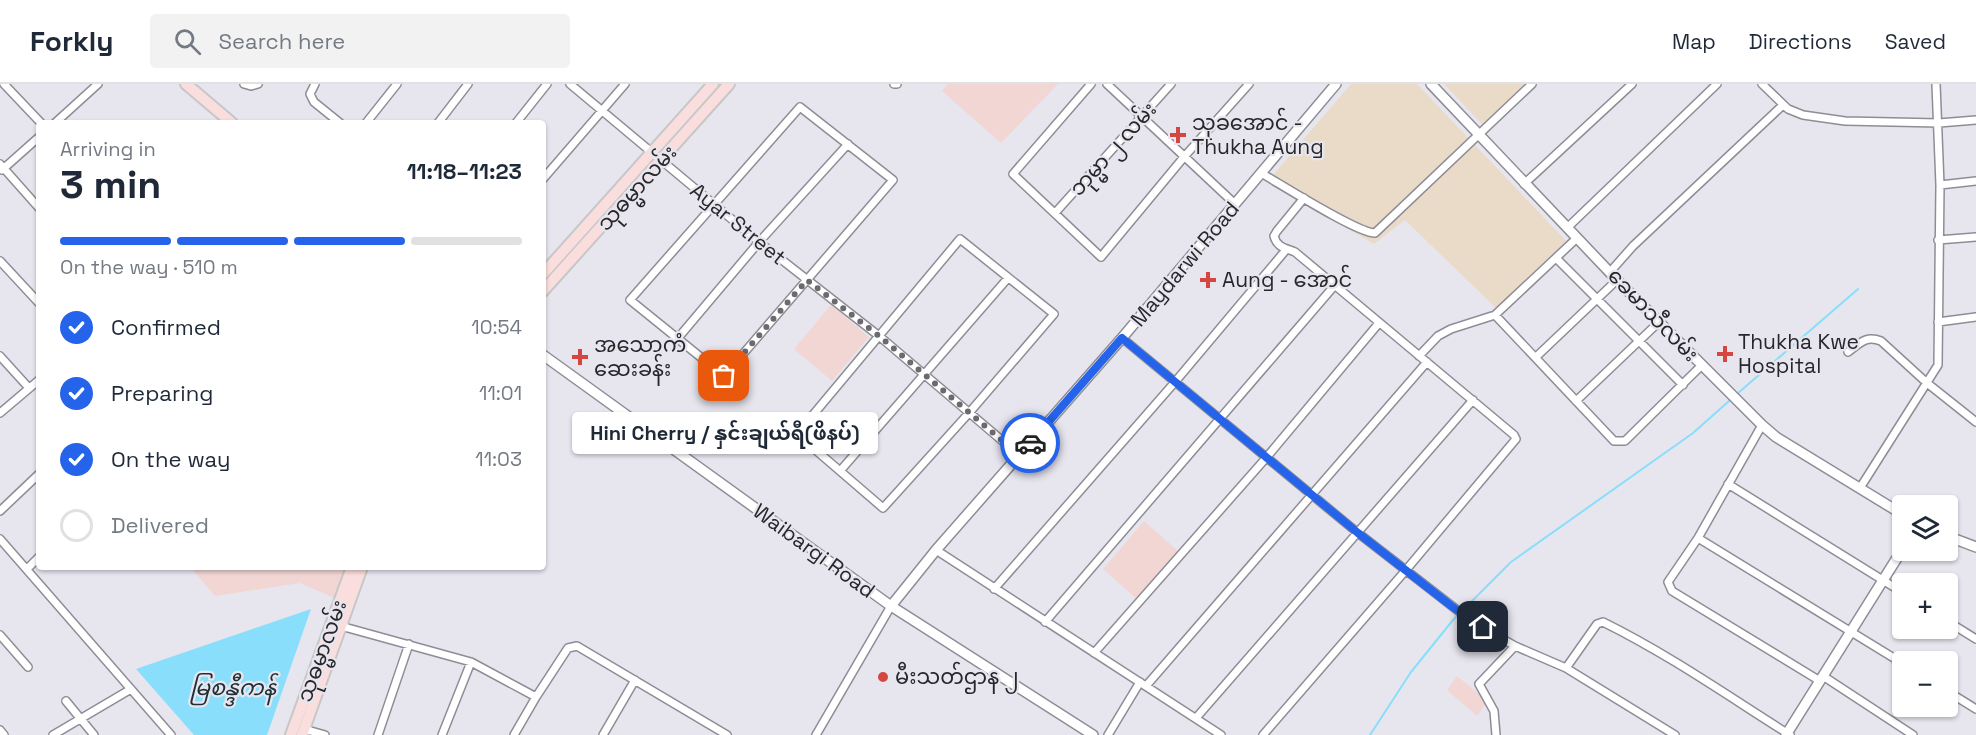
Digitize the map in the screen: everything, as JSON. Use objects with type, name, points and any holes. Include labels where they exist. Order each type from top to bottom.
[{"type":"main road","points":[[186,84],[228,120]]},
{"type":"main road","name":"သုဓမ္မာလမ်း","points":[[546,271],[713,84]]},
{"type":"main road","name":"သုဓမ္မာလမ်း","points":[[546,288],[729,84]]},
{"type":"main road","name":"သုဓမ္မာလမ်း","points":[[303,732],[351,570]]},
{"type":"main road","name":"သုဓမ္မာလမ်း","points":[[291,735],[361,570]]},
{"type":"street","points":[[4,84],[38,120]]},
{"type":"street","points":[[58,120],[98,84]]},
{"type":"street","points":[[244,84],[251,86],[258,84]]},
{"type":"street","points":[[314,84],[310,94],[314,102],[336,120]]},
{"type":"street","points":[[368,120],[397,84]]},
{"type":"street","points":[[440,120],[468,84]]},
{"type":"street","points":[[518,120],[547,84]]},
{"type":"street","name":"Ayar Street","points":[[570,84],[759,242],[879,336],[1019,455]]},
{"type":"street","points":[[546,176],[625,84]]},
{"type":"street","points":[[1091,84],[1013,174],[1101,257],[1184,157],[1249,84]]},
{"type":"street","points":[[1107,84],[1235,204]]},
{"type":"street","name":"ဘုမ္မာ ၂ လမ်း","points":[[1055,213],[1171,84]]},
{"type":"street","name":"Maydarwi Road","points":[[891,606],[936,550],[1122,338],[1336,84]]},
{"type":"street","name":"ခေမာသီလမ်း","points":[[1431,84],[1524,184],[1762,426],[1776,437],[1892,508]]},
{"type":"street","points":[[1261,173],[1351,224],[1375,233],[1532,84]]},
{"type":"street","points":[[1524,184],[1632,84]]},
{"type":"street","points":[[1567,228],[1717,84]]},
{"type":"street","points":[[1762,84],[1783,105],[1794,112],[1845,121],[1939,123],[1976,120]]},
{"type":"street","points":[[1860,488],[1938,365],[1940,184],[1936,84]]},
{"type":"street","points":[[1610,272],[1633,246],[1783,105]]},
{"type":"street","points":[[800,107],[848,144],[893,180],[724,376],[630,300],[713,203],[800,107]]},
{"type":"street","points":[[36,139],[1,168],[36,205]]},
{"type":"street","points":[[678,338],[759,242],[848,144]]},
{"type":"street","points":[[1940,184],[1976,181]]},
{"type":"street","points":[[1263,735],[1516,439],[1473,400],[1295,252],[1285,251],[1275,241],[1274,236],[1304,198]]},
{"type":"street","points":[[1938,240],[1976,237]]},
{"type":"street","points":[[1419,356],[1438,336],[1451,329],[1495,315],[1577,238]]},
{"type":"street","points":[[960,239],[1008,278],[1054,314],[883,508],[797,434],[960,239]]},
{"type":"street","points":[[994,589],[1175,382],[1285,251]]},
{"type":"street","points":[[1556,258],[1683,385]]},
{"type":"street","points":[[0,261],[36,300]]},
{"type":"street","points":[[840,471],[1008,278]]},
{"type":"street","points":[[1536,357],[1617,280]]},
{"type":"street","points":[[1045,622],[1335,285]]},
{"type":"street","points":[[1495,315],[1614,441],[1625,441],[1702,365]]},
{"type":"street","points":[[1938,322],[1976,317]]},
{"type":"street","points":[[1576,401],[1659,322]]},
{"type":"street","points":[[1094,653],[1266,458],[1379,323]]},
{"type":"street","points":[[1122,338],[1358,533],[1470,620],[1515,646],[1566,668],[1676,735]]},
{"type":"street","points":[[1848,352],[1864,339],[1875,338],[1881,341],[1976,422]]},
{"type":"street","points":[[0,356],[29,388]]},
{"type":"street","name":"Waibargi Road","points":[[546,357],[891,606],[1093,735]]},
{"type":"street","points":[[1108,735],[1143,684],[1427,362]]},
{"type":"street","points":[[0,413],[36,382]]},
{"type":"street","points":[[1196,718],[1473,400]]},
{"type":"street","points":[[1762,426],[1698,538],[1668,582],[1672,591],[1913,735]]},
{"type":"street","points":[[0,511],[36,477]]},
{"type":"street","points":[[1728,484],[1892,585]]},
{"type":"street","points":[[0,538],[171,735]]},
{"type":"street","points":[[1698,538],[1892,657]]},
{"type":"street","points":[[1958,540],[1976,547]]},
{"type":"street","points":[[936,550],[1221,735]]},
{"type":"street","points":[[27,569],[36,560]]},
{"type":"street","points":[[1566,668],[1597,624],[1603,621],[1674,662],[1788,734],[1895,561]]},
{"type":"street","points":[[816,735],[891,606]]},
{"type":"street","points":[[336,625],[471,662],[536,697]]},
{"type":"street","points":[[1958,628],[1976,639]]},
{"type":"street","points":[[0,635],[28,667]]},
{"type":"street","points":[[378,735],[409,644]]},
{"type":"street","points":[[514,735],[536,697],[568,648],[572,646],[577,646],[727,735]]},
{"type":"street","points":[[1496,735],[1494,711],[1479,684],[1515,646]]},
{"type":"street","points":[[442,735],[471,662]]},
{"type":"street","points":[[603,735],[635,680]]},
{"type":"street","points":[[53,735],[131,689]]},
{"type":"street","points":[[1958,698],[1976,710]]},
{"type":"street","points":[[66,701],[94,735]]},
{"type":"street","points":[[0,730],[4,735]]},
{"type":"street","points":[[303,732],[324,735]]},
{"type":"shaded area","points":[[948,84],[1058,84],[1001,143],[942,91]]},
{"type":"shaded area","points":[[1351,84],[1417,84],[1566,241],[1496,308],[1405,220],[1374,244],[1267,182]]},
{"type":"shaded area","points":[[1444,84],[1531,84],[1484,126]]},
{"type":"shaded area","points":[[831,305],[869,337],[832,381],[794,349]]},
{"type":"shaded area","points":[[1144,521],[1179,552],[1138,600],[1103,569]]},
{"type":"shaded area","points":[[193,570],[344,570],[334,598],[300,583],[215,596]]},
{"type":"shaded area","points":[[1457,676],[1488,701],[1477,716],[1447,690]]},
{"type":"water","name":"မြစန္ဒီ‌ကန်","points":[[311,609],[267,735],[194,735],[136,669]]},
{"type":"waterway","points":[[1737,394],[1858,289]]},
{"type":"waterway","points":[[1370,735],[1411,672],[1453,620],[1511,562],[1693,433],[1729,401]]},
{"type":"way so far","points":[[724,376],[807,280],[879,336],[1019,455],[1030,443]]},
{"type":"place","name":"သုခအောင် - Thukha Aung","points":[[1178,135]]},
{"type":"place","name":"Aung - အောင်","points":[[1208,280]]},
{"type":"place","name":"Thukha Kwe Hospital","points":[[1725,354]]},
{"type":"place","name":"အသောကံ ဆေးခန်း","points":[[580,357]]},
{"type":"place","name":"Hini Cherry / နှင်းချယ်ရီ(ဖိနပ်)","points":[[724,376]]},
{"type":"place","name":"မီးသတ်ဌာန ၂","points":[[883,677]]},
{"type":"route","points":[[1030,443],[1122,338],[1358,533],[1454,608],[1483,627]]}]
